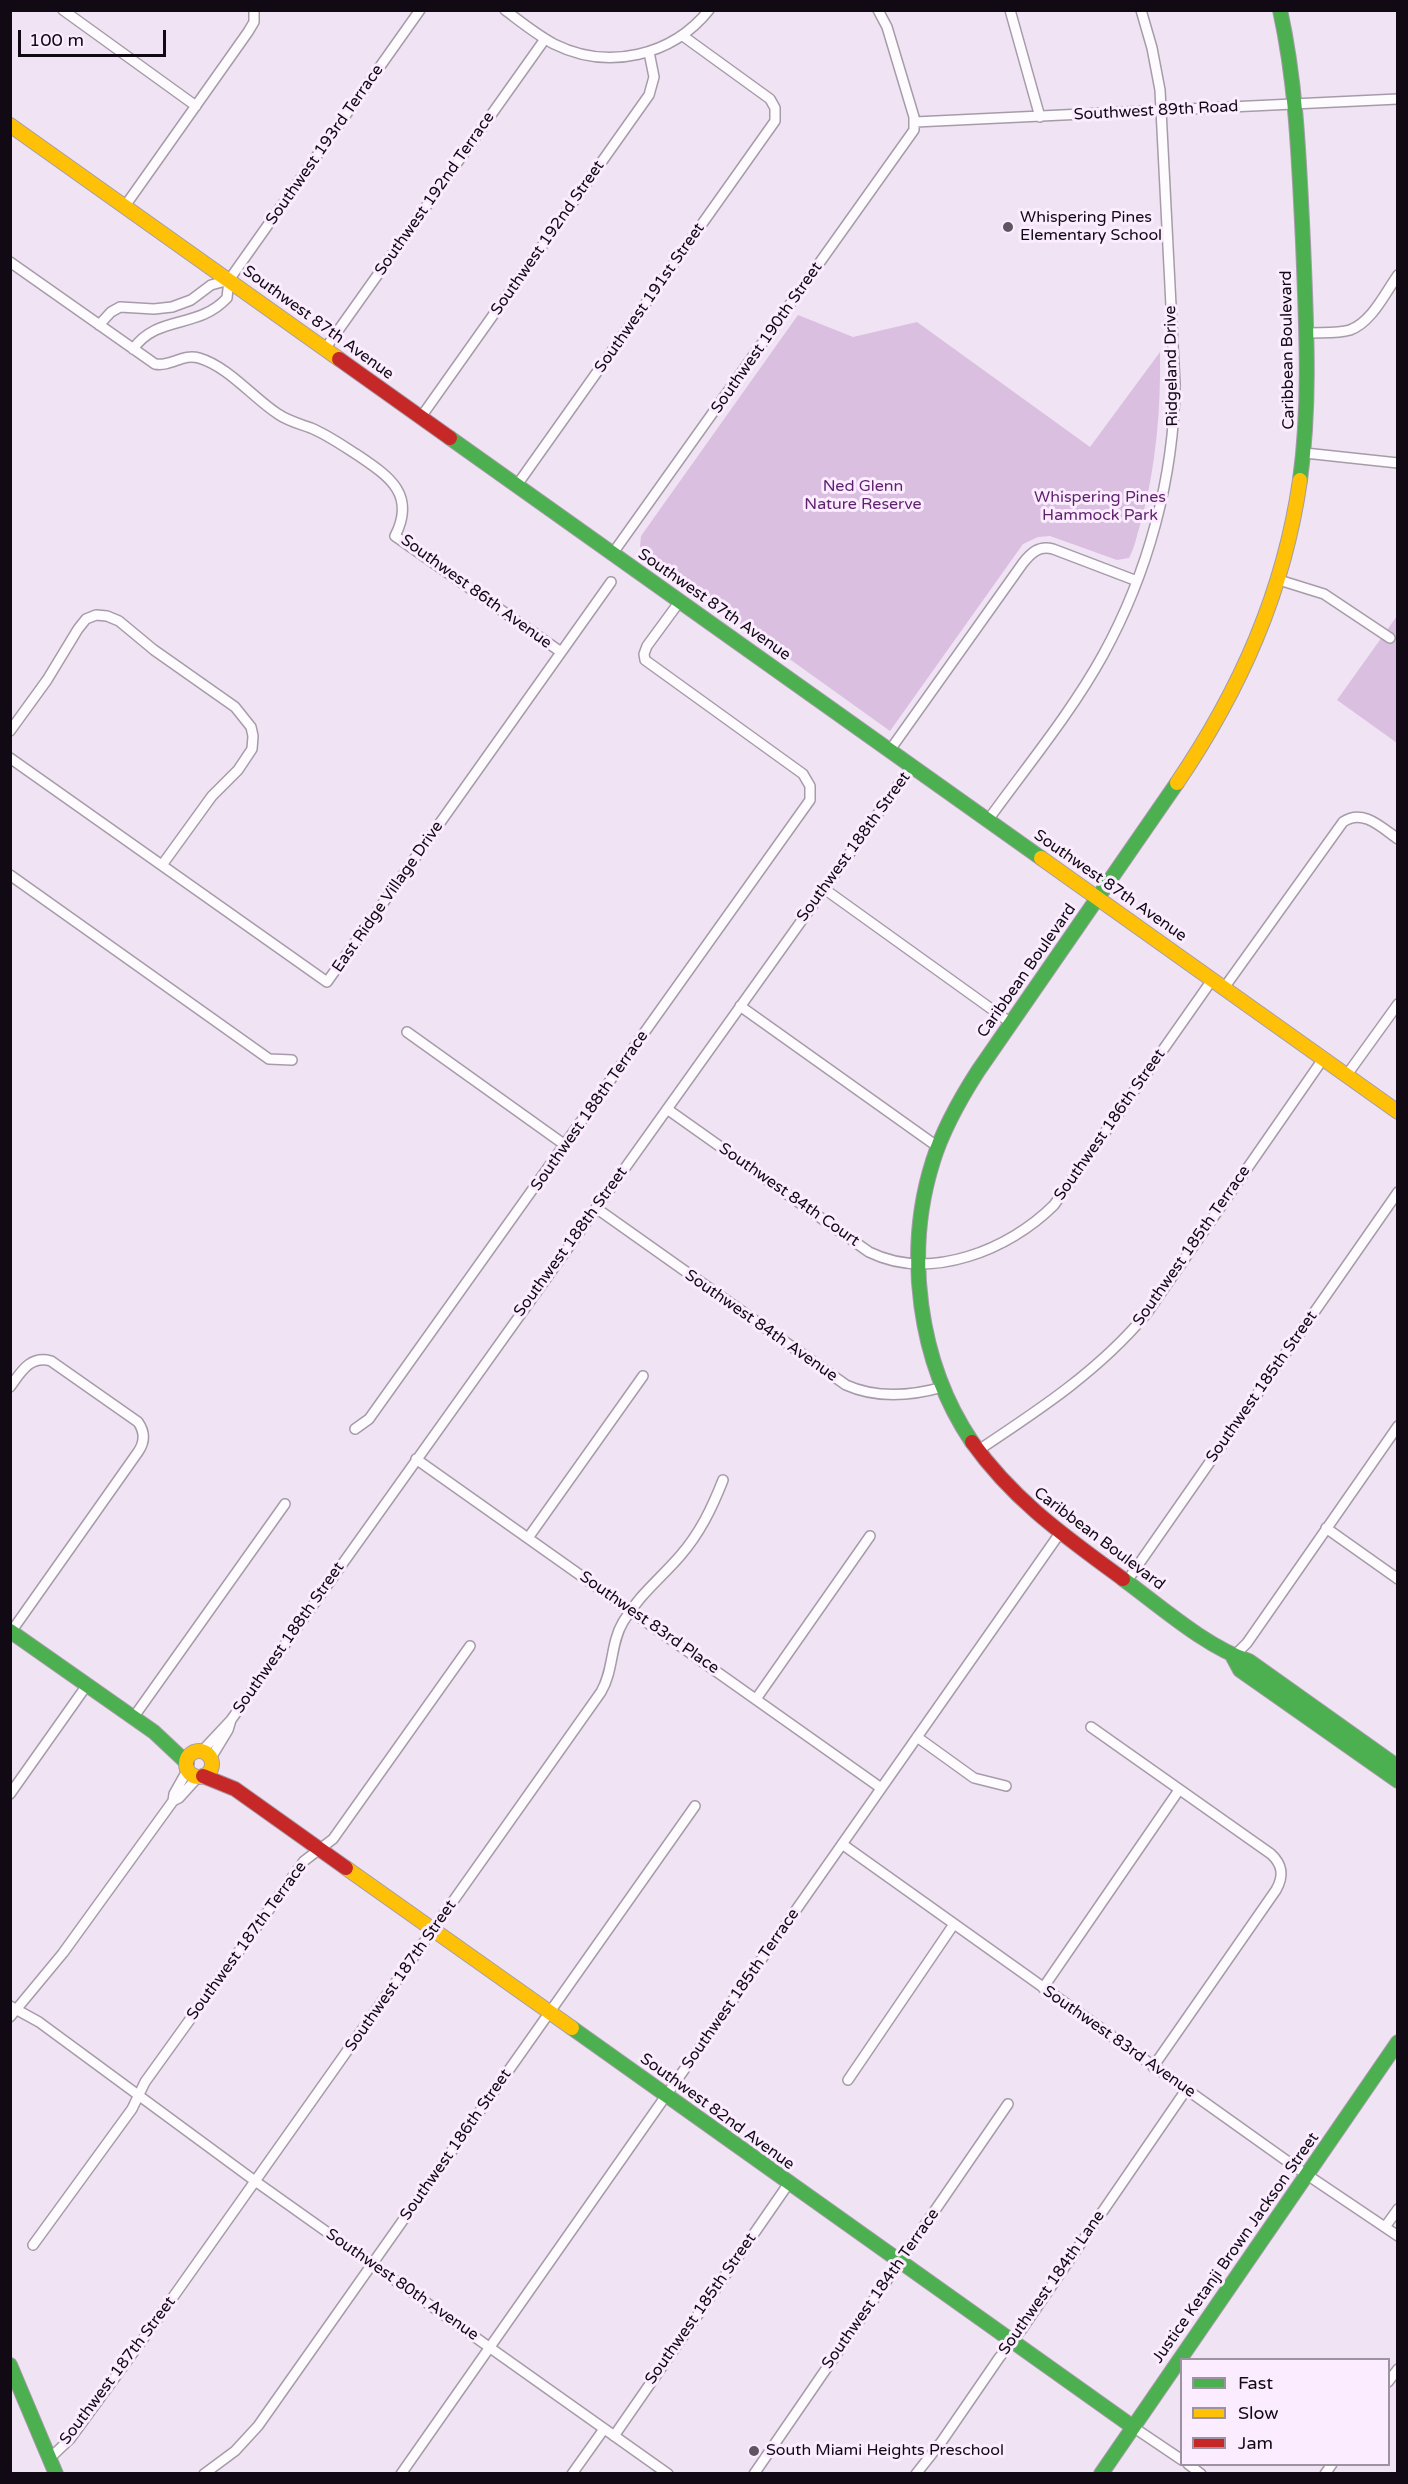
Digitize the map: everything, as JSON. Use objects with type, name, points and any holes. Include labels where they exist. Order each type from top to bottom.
[{"type":"street","points":[[63,10],[196,106]]},
{"type":"street","name":"Southwest 193rd Terrace","points":[[133,349],[149,332],[212,312],[227,298],[229,280],[420,10]]},
{"type":"street","points":[[504,10],[545,39],[571,51],[606,57],[649,52],[683,36],[709,10]]},
{"type":"street","points":[[878,10],[887,27],[915,122]]},
{"type":"street","points":[[1010,10],[1040,117]]},
{"type":"street","name":"Ridgeland Drive","points":[[988,820],[1096,667],[1137,581],[1161,502],[1175,410],[1174,357],[1162,111],[1155,62],[1141,10]]},
{"type":"street","name":"Caribbean Boulevard","points":[[1280,10],[1290,57],[1296,104],[1309,386],[1305,453],[1292,528],[1279,580],[1255,646],[1220,718],[1099,898],[966,1088],[938,1147],[925,1194],[919,1240],[919,1262],[924,1326],[943,1387],[953,1411],[995,1474],[1015,1495],[1060,1533],[1233,1657],[1249,1661],[1398,1767]]},
{"type":"street","points":[[125,206],[248,32],[254,22],[254,11]]},
{"type":"street","name":"Southwest 191st Street","points":[[517,485],[773,126],[776,117],[775,108],[767,97],[683,36]]},
{"type":"street","name":"Southwest 192nd Terrace","points":[[325,349],[545,39]]},
{"type":"street","name":"Southwest 192nd Street","points":[[421,417],[649,96],[654,76],[649,52]]},
{"type":"street","name":"Southwest 89th Road","points":[[915,122],[1398,99]]},
{"type":"street","name":"Southwest 190th Street","points":[[613,553],[912,135],[915,122]]},
{"type":"street","name":"Southwest 87th Avenue","points":[[10,125],[1398,1112]]},
{"type":"street","name":"Southwest 86th Avenue","points":[[10,262],[158,365],[189,357],[209,362],[282,417],[326,435],[382,472],[395,485],[402,498],[402,519],[395,536],[561,652]]},
{"type":"street","points":[[1307,333],[1346,331],[1356,327],[1368,316],[1398,275]]},
{"type":"street","points":[[99,325],[111,312],[120,307],[160,309],[191,300],[211,285],[229,280]]},
{"type":"street","points":[[191,300],[199,317]]},
{"type":"street","points":[[160,309],[163,327]]},
{"type":"street","points":[[1305,453],[1398,463]]},
{"type":"street","name":"Southwest 188th Street","points":[[890,750],[1023,563],[1034,551],[1046,547],[1053,549],[1137,581]]},
{"type":"street","points":[[1279,580],[1324,594],[1390,638]]},
{"type":"street","name":"East Ridge Village Drive","points":[[10,758],[327,982],[611,582]]},
{"type":"street","name":"Southwest 188th Terrace","points":[[355,1429],[369,1419],[806,808],[812,795],[803,774],[651,666],[644,657],[647,646],[680,601]]},
{"type":"street","points":[[10,731],[47,680],[82,623],[91,617],[103,615],[124,625],[154,650],[235,707],[251,728],[253,745],[238,770],[212,796],[162,866]]},
{"type":"street","name":"Southwest 188th Street","points":[[12,2011],[63,1953],[174,1801],[174,1794],[228,1730],[231,1720],[416,1459],[912,766]]},
{"type":"street","points":[[1224,988],[1338,827],[1354,817],[1366,818],[1398,839]]},
{"type":"street","points":[[10,875],[269,1059],[292,1060]]},
{"type":"street","points":[[823,888],[1011,1023]]},
{"type":"street","name":"Southwest 186th Street","points":[[919,1262],[952,1260],[982,1251],[1017,1235],[1047,1212],[1066,1190],[1212,980]]},
{"type":"street","points":[[1346,1076],[1398,1004]]},
{"type":"street","points":[[740,1006],[938,1147]]},
{"type":"street","points":[[407,1032],[566,1145]]},
{"type":"street","name":"Southwest 185th Terrace","points":[[978,1451],[1088,1374],[1125,1339],[1148,1312],[1323,1059]]},
{"type":"street","name":"Southwest 84th Court","points":[[667,1109],[869,1252],[892,1261],[919,1262]]},
{"type":"street","name":"Southwest 185th Street","points":[[1127,1581],[1398,1192]]},
{"type":"street","name":"Southwest 84th Avenue","points":[[596,1208],[846,1385],[863,1392],[893,1395],[912,1394],[943,1387]]},
{"type":"street","points":[[10,1387],[27,1365],[40,1360],[56,1363],[134,1420],[141,1426],[143,1435],[141,1448],[11,1632]]},
{"type":"street","points":[[528,1538],[643,1376]]},
{"type":"street","points":[[1398,1426],[1247,1643],[1233,1657],[1240,1670],[1398,1781]]},
{"type":"street","name":"Southwest 83rd Place","points":[[416,1459],[881,1788]]},
{"type":"street","name":"Southwest 187th Street","points":[[50,2458],[70,2439],[601,1692],[609,1676],[618,1631],[644,1593],[674,1563],[698,1533],[710,1512],[723,1480]]},
{"type":"street","points":[[133,1718],[285,1504]]},
{"type":"street","points":[[1326,1528],[1398,1579]]},
{"type":"street","name":"Southwest 185th Terrace","points":[[401,2474],[1060,1533]]},
{"type":"street","points":[[756,1700],[870,1536]]},
{"type":"street","name":"Southwest 82nd Avenue","points":[[11,1632],[154,1732],[164,1744],[183,1757],[231,1782],[235,1789],[899,2262],[1180,2459]]},
{"type":"street","name":"Southwest 187th Terrace","points":[[33,2245],[132,2109],[145,2082],[297,1870],[319,1848],[333,1839],[470,1646]]},
{"type":"street","points":[[10,1794],[87,1685]]},
{"type":"street","points":[[1091,1727],[1271,1854],[1282,1871],[1281,1881],[1276,1890],[1153,2067]]},
{"type":"street","points":[[917,1737],[974,1778],[1006,1786]]},
{"type":"street","points":[[1043,1988],[1179,1790]]},
{"type":"street","name":"Southwest 186th Street","points":[[204,2474],[235,2451],[258,2426],[695,1806]]},
{"type":"street","name":"Southwest 83rd Avenue","points":[[842,1844],[1153,2067],[1398,2236]]},
{"type":"street","points":[[848,2080],[954,1924]]},
{"type":"street","name":"Southwest 80th Avenue","points":[[12,2011],[39,2022],[255,2181],[668,2474]]},
{"type":"street","name":"Justice Ketanji Brown Jackson Street","points":[[1101,2474],[1398,2042]]},
{"type":"street","name":"Southwest 184th Lane","points":[[916,2474],[1012,2342],[1186,2090]]},
{"type":"street","name":"Southwest 184th Terrace","points":[[754,2474],[1008,2104]]},
{"type":"street","name":"Southwest 185th Street","points":[[614,2436],[789,2183]]},
{"type":"street","points":[[1384,2228],[1398,2209]]},
{"type":"street","points":[[10,2365],[56,2474]]},
{"type":"street","points":[[572,2474],[604,2428]]},
{"type":"green space","name":"Ned Glenn Nature Reserve","points":[[798,315],[853,337],[917,322],[1090,447],[1160,352],[1160,395],[1154,459],[1141,522],[1129,558],[1117,560],[1050,536],[1038,537],[1023,544],[890,731],[643,554],[640,547],[641,536]]},
{"type":"green space","points":[[1397,616],[1397,743],[1337,700]]},
{"type":"traffic: fast","points":[[1280,10],[1294,97],[1303,242],[1307,391],[1300,480]]},
{"type":"traffic: fast","points":[[450,438],[1041,858]]},
{"type":"traffic: fast","points":[[972,1442],[954,1411],[939,1377],[928,1342],[921,1306],[918,1269],[919,1232],[924,1196],[933,1161],[952,1114],[978,1071],[1177,783]]},
{"type":"traffic: fast","points":[[1123,1579],[1200,1636],[1233,1655],[1249,1661],[1398,1767]]},
{"type":"traffic: fast","points":[[10,1631],[154,1732],[187,1763]]},
{"type":"traffic: fast","points":[[1233,1657],[1240,1670],[1398,1781]]},
{"type":"traffic: fast","points":[[572,2028],[1133,2427]]},
{"type":"traffic: fast","points":[[1181,2358],[1398,2042]]},
{"type":"traffic: fast","points":[[1101,2474],[1180,2359]]},
{"type":"traffic: fast","points":[[10,2365],[56,2474]]},
{"type":"traffic: slow","points":[[10,125],[339,359]]},
{"type":"traffic: slow","points":[[1177,783],[1221,712],[1256,639],[1283,562],[1300,480]]},
{"type":"traffic: slow","points":[[1041,858],[1398,1112]]},
{"type":"traffic: slow","points":[[199,1751],[208,1755],[212,1764],[208,1773],[199,1777],[190,1773],[186,1764],[190,1755],[199,1751]]},
{"type":"traffic: slow","points":[[346,1868],[572,2028]]},
{"type":"traffic: jam","points":[[339,359],[450,438]]},
{"type":"traffic: jam","points":[[972,1442],[988,1463],[1023,1500],[1061,1533],[1123,1579]]},
{"type":"traffic: jam","points":[[203,1776],[235,1789],[346,1868]]},
{"type":"place","name":"Whispering Pines Elementary School","points":[[1008,227]]},
{"type":"place","name":"South Miami Heights Preschool","points":[[754,2451]]},
{"type":"park label","name":"Whispering Pines Hammock Park","points":[[1100,507]]}]
